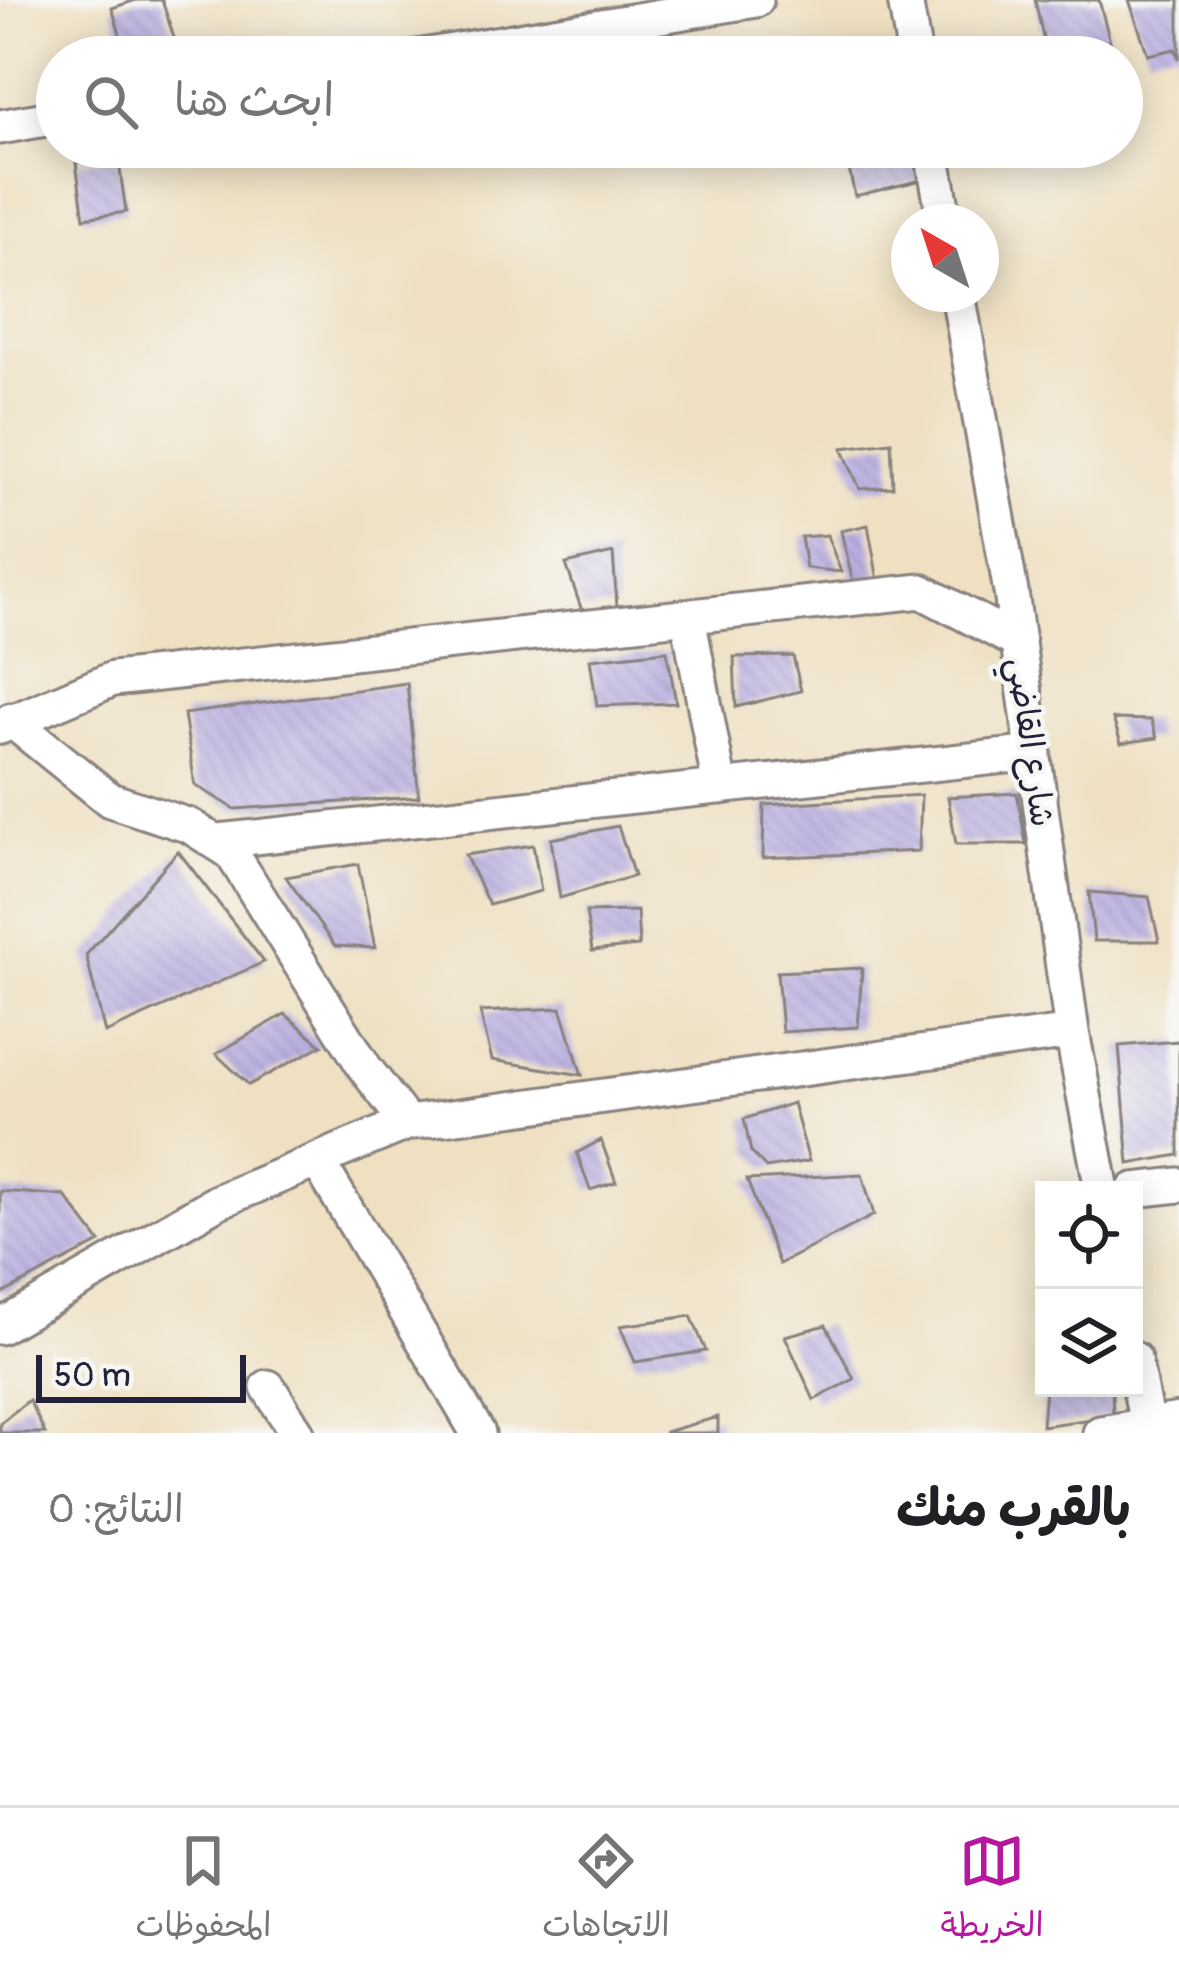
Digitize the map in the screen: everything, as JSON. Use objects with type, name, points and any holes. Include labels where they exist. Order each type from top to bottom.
[{"type":"street","points":[[542,36],[756,0]]},
{"type":"street","points":[[905,0],[911,36]]},
{"type":"street","points":[[0,127],[36,121]]},
{"type":"street","points":[[936,168],[942,204]]},
{"type":"street","name":"شارع القاضي","points":[[961,312],[1018,642],[1072,1032],[1100,1181]]},
{"type":"street","points":[[6,723],[113,679],[921,591],[1018,642]]},
{"type":"street","points":[[688,617],[720,787]]},
{"type":"street","points":[[6,723],[110,800],[190,826],[231,852],[364,1068],[407,1123]]},
{"type":"street","points":[[218,841],[1034,754]]},
{"type":"street","points":[[0,1328],[217,1202],[407,1123],[1072,1032]]},
{"type":"street","points":[[319,1163],[478,1433]]},
{"type":"street","points":[[1143,1189],[1179,1185]]},
{"type":"street","points":[[1100,1433],[1163,1422],[1143,1379]]},
{"type":"street","points":[[268,1387],[297,1433]]},
{"type":"building","points":[[136,0],[162,0],[173,36],[121,36],[112,8]]},
{"type":"building","points":[[1035,0],[1099,0],[1108,36],[1043,36]]},
{"type":"building","points":[[1129,0],[1179,0],[1179,59],[1175,49],[1148,55]]},
{"type":"building","points":[[77,168],[120,168],[126,212],[84,218]]},
{"type":"building","points":[[849,168],[921,168],[926,179],[855,196]]},
{"type":"building","points":[[891,442],[893,487],[860,489],[842,448]]},
{"type":"building","points":[[868,525],[879,586],[854,586],[841,531]]},
{"type":"building","points":[[827,535],[841,572],[806,568],[801,537]]},
{"type":"building","points":[[613,553],[617,607],[582,611],[566,564]]},
{"type":"building","points":[[667,651],[676,703],[597,706],[590,659]]},
{"type":"building","points":[[793,656],[801,691],[736,707],[734,657]]},
{"type":"building","points":[[407,683],[419,797],[235,809],[195,785],[184,714]]},
{"type":"building","points":[[1113,719],[1151,720],[1157,738],[1121,743]]},
{"type":"building","points":[[1017,793],[1026,844],[956,844],[948,797]]},
{"type":"building","points":[[921,795],[919,851],[763,858],[764,805]]},
{"type":"building","points":[[618,826],[634,876],[560,898],[551,839]]},
{"type":"building","points":[[533,845],[541,891],[489,905],[465,855]]},
{"type":"building","points":[[178,851],[264,962],[105,1033],[86,955]]},
{"type":"building","points":[[358,864],[375,948],[335,946],[286,877]]},
{"type":"building","points":[[1089,892],[1149,897],[1159,941],[1094,941]]},
{"type":"building","points":[[637,911],[639,946],[592,951],[586,912]]},
{"type":"building","points":[[862,968],[858,1027],[782,1032],[777,972]]},
{"type":"building","points":[[561,1008],[582,1075],[492,1060],[480,1012]]},
{"type":"building","points":[[285,1014],[322,1045],[249,1085],[216,1054]]},
{"type":"building","points":[[1179,1041],[1179,1155],[1129,1164],[1119,1046]]},
{"type":"building","points":[[793,1103],[809,1161],[766,1168],[751,1152],[744,1119]]},
{"type":"building","points":[[601,1140],[616,1182],[590,1190],[577,1153]]},
{"type":"building","points":[[862,1174],[874,1215],[779,1264],[747,1180]]},
{"type":"building","points":[[0,1191],[65,1196],[100,1242],[0,1295]]},
{"type":"building","points":[[691,1316],[706,1351],[635,1362],[620,1326]]},
{"type":"building","points":[[826,1325],[854,1379],[814,1400],[785,1336]]},
{"type":"building","points":[[1044,1397],[1112,1397],[1113,1416],[1042,1426]]},
{"type":"building","points":[[29,1400],[45,1433],[0,1433],[0,1423]]},
{"type":"building","points":[[718,1417],[718,1433],[665,1433],[665,1432]]}]
